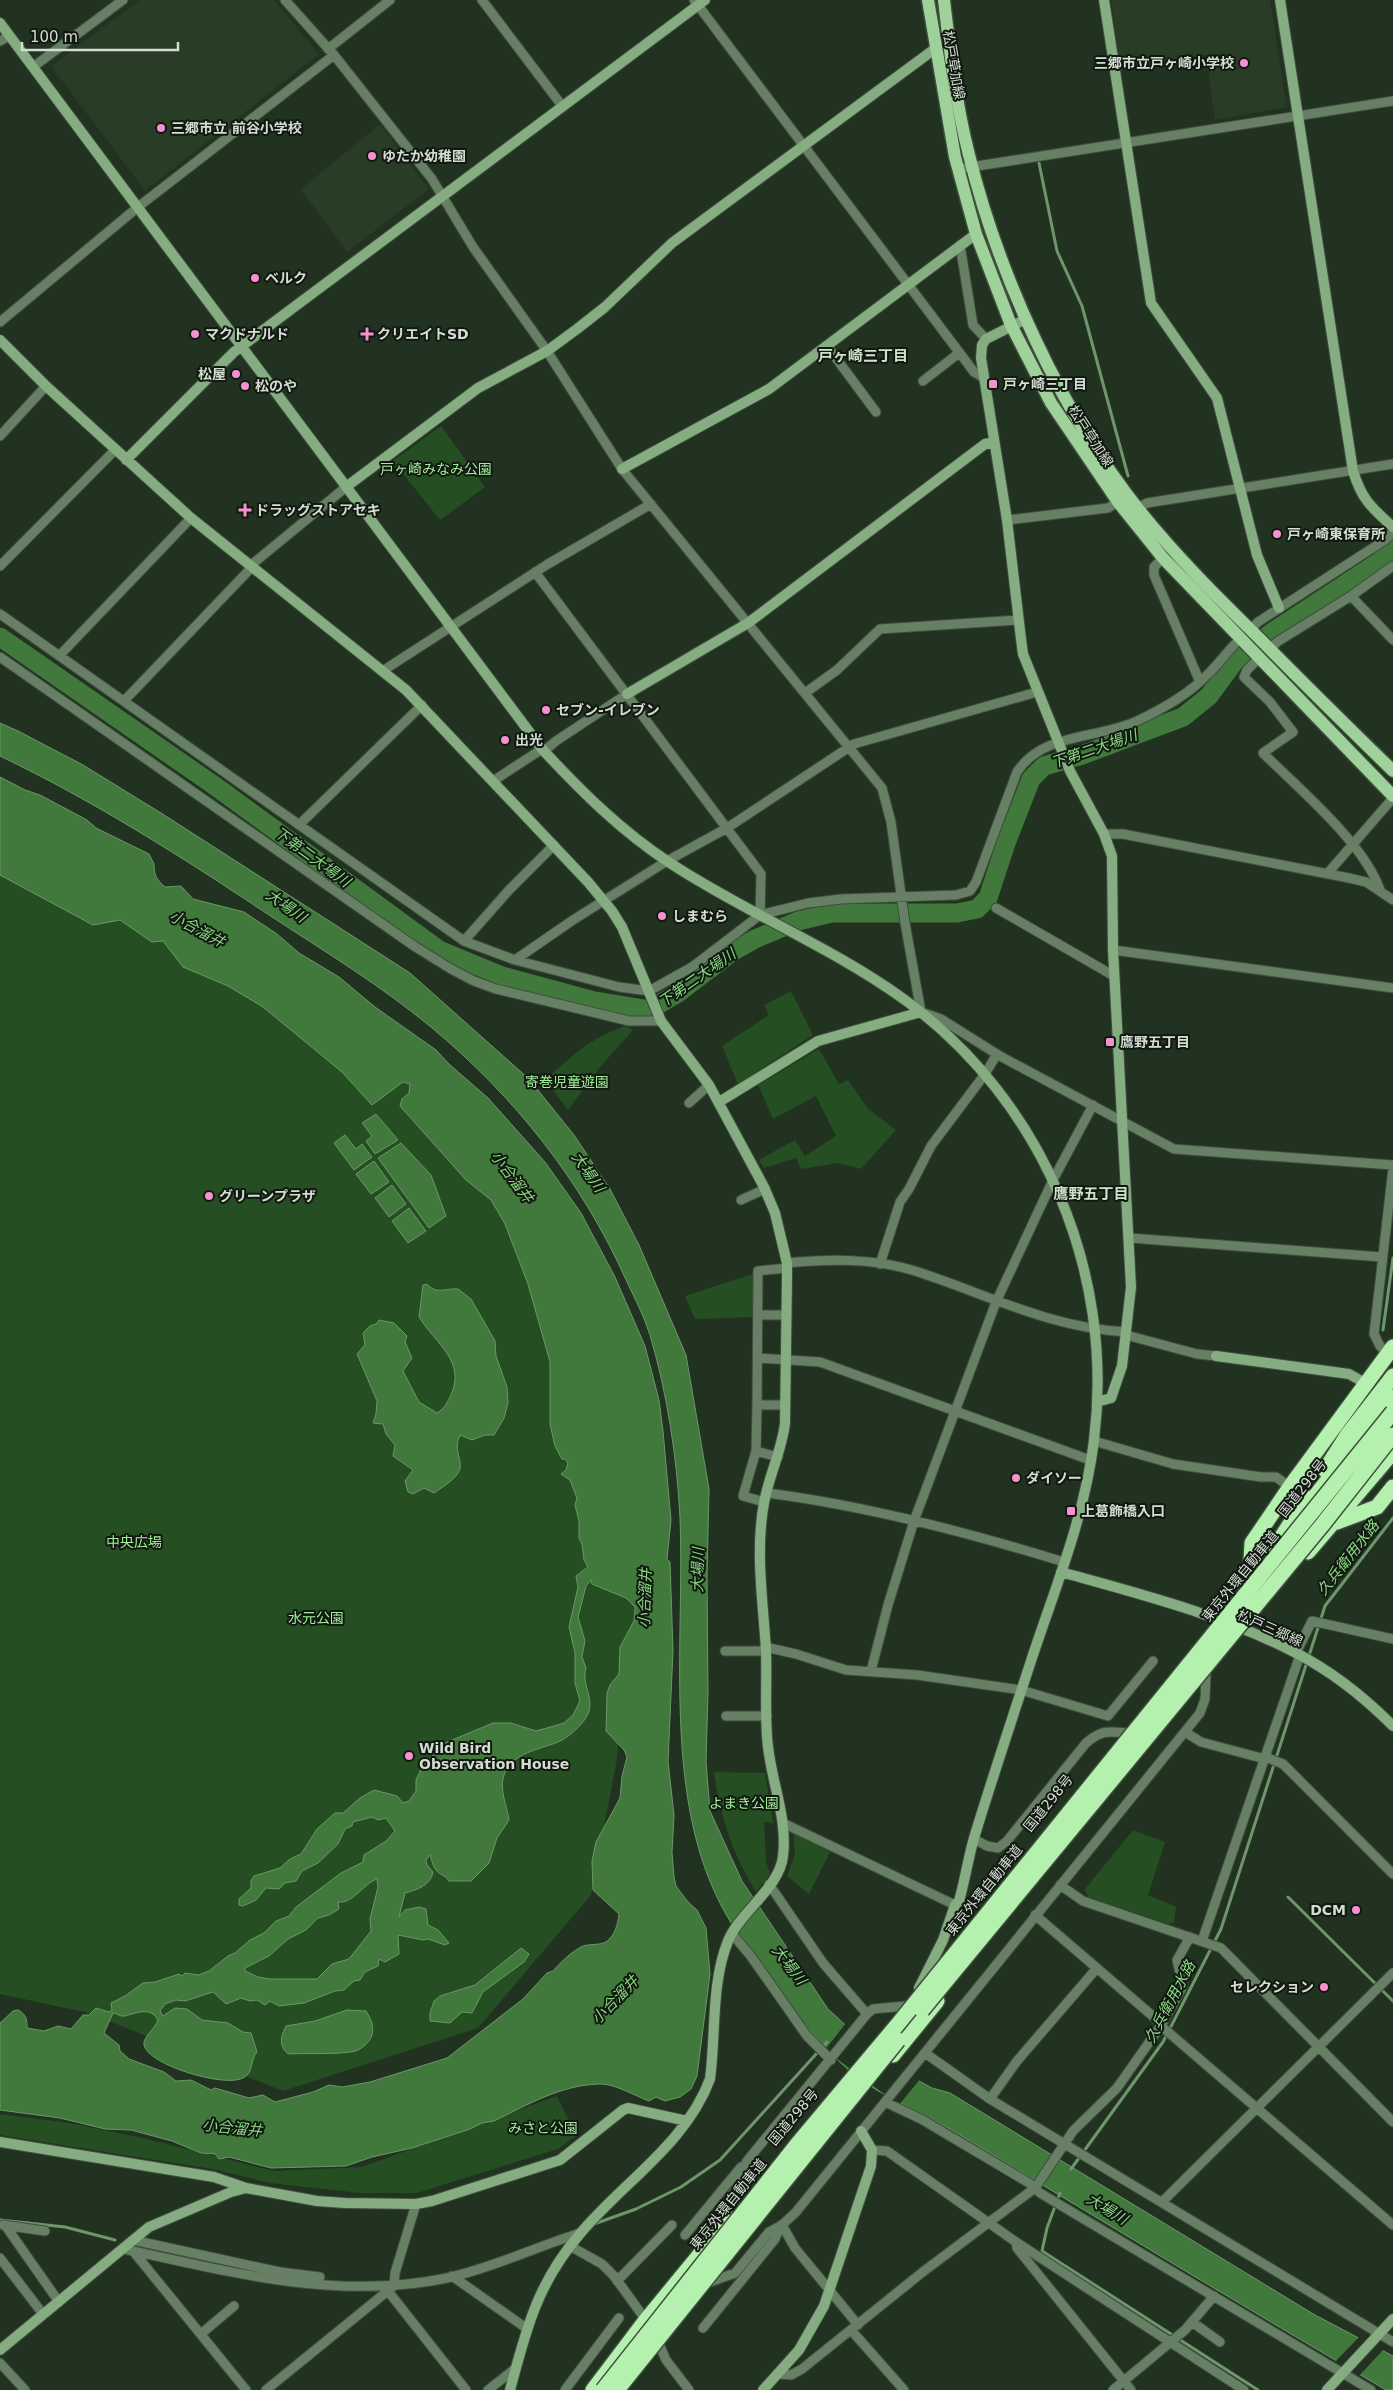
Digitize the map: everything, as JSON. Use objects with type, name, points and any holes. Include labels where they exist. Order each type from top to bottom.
[{"type":"highway","points":[[1250,1580],[1252,1542],[1365,1383],[1391,1350]]},
{"type":"highway","points":[[1275,1547],[1348,1434],[1393,1376]]},
{"type":"highway","name":"国道298号","points":[[593,2390],[646,2320],[883,2033],[1218,1621],[1393,1397]]},
{"type":"highway","name":"東京外環自動車道","points":[[603,2390],[787,2157],[898,2024],[1393,1412]]},
{"type":"highway","name":"東京外環自動車道","points":[[617,2390],[905,2030],[1323,1524],[1393,1435]]},
{"type":"highway","points":[[625,2390],[1058,1851],[1393,1452]]},
{"type":"highway","points":[[1335,1523],[1377,1507],[1393,1487]]},
{"type":"main road","name":"松戸草加線","points":[[928,0],[958,169],[976,234],[1011,325],[1051,403],[1118,502],[1163,558],[1393,797]]},
{"type":"main road","name":"松戸草加線","points":[[944,0],[961,118],[972,167],[1010,282],[1026,318],[1087,434],[1138,508],[1194,574],[1393,772]]},
{"type":"street","points":[[33,68],[123,0]]},
{"type":"street","points":[[285,0],[331,52],[443,196],[473,247],[547,351],[622,469],[882,788],[892,822],[905,923],[921,1012]]},
{"type":"street","points":[[0,322],[331,52],[390,0]]},
{"type":"street","points":[[482,0],[563,106]]},
{"type":"street","points":[[1104,0],[1150,303],[1216,398],[1257,555],[1279,608]]},
{"type":"street","points":[[1280,0],[1353,471],[1360,493],[1372,508],[1393,527]]},
{"type":"street","points":[[126,460],[242,346],[699,2],[803,145],[959,353],[974,372],[984,378]]},
{"type":"street","points":[[0,23],[5,38],[33,68],[543,750],[582,793],[667,861],[868,974],[921,1012],[957,1043],[985,1074],[1023,1126],[1053,1180],[1069,1214],[1080,1249],[1095,1331],[1097,1402],[1094,1441],[1080,1514],[1021,1690],[974,1839],[959,1901],[955,1905],[943,1940],[919,1988]]},
{"type":"street","points":[[124,701],[251,566],[346,487],[478,388],[547,351],[605,307],[672,242],[936,48]]},
{"type":"street","points":[[958,169],[1393,101]]},
{"type":"street","points":[[622,469],[769,389],[976,234]]},
{"type":"street","points":[[960,245],[973,325],[986,340]]},
{"type":"street","points":[[1026,318],[986,340],[981,350],[1006,520],[1018,620],[1024,654],[1037,692],[1070,771],[1104,834],[1112,856],[1114,976],[1130,1238],[1131,1287],[1122,1366],[1110,1398],[1097,1402]]},
{"type":"street","points":[[0,340],[46,386],[191,518],[384,670],[422,706],[494,781],[604,900],[622,927],[660,1018],[709,1085],[765,1189],[775,1213],[787,1266],[784,1432],[766,1497],[761,1563],[766,1649],[769,1760],[783,1823],[783,1857],[778,1871],[763,1894],[733,1932],[724,1955],[720,1975],[710,2079],[704,2093],[687,2121],[673,2139],[580,2233],[570,2246],[544,2286],[526,2328],[510,2390]]},
{"type":"street","points":[[826,346],[876,412]]},
{"type":"street","points":[[923,381],[959,353]]},
{"type":"street","points":[[0,436],[46,386]]},
{"type":"street","points":[[494,781],[627,694],[748,622],[985,444],[994,442]]},
{"type":"street","points":[[0,566],[115,450]]},
{"type":"street","points":[[1138,508],[1147,503],[1393,464]]},
{"type":"street","points":[[1006,520],[1108,508],[1118,502]]},
{"type":"street","points":[[384,670],[536,572],[651,504]]},
{"type":"street","points":[[60,655],[191,518]]},
{"type":"street","points":[[1250,630],[1279,608],[1367,552],[1393,532]]},
{"type":"street","points":[[1163,558],[1154,567],[1154,575],[1200,682]]},
{"type":"street","points":[[1270,649],[1277,642],[1351,596],[1393,566]]},
{"type":"street","points":[[536,572],[761,874],[760,915]]},
{"type":"street","points":[[1351,596],[1393,640]]},
{"type":"street","points":[[0,614],[464,941],[515,960],[650,993],[692,966],[760,915],[808,903],[865,897],[902,899],[956,895],[970,891],[976,882],[1017,772],[1027,760],[1042,749],[1058,743],[1137,721],[1182,696],[1200,682],[1240,639]]},
{"type":"street","points":[[805,693],[837,670],[880,629],[1018,620]]},
{"type":"street","points":[[0,656],[450,969],[481,984],[629,1021],[660,1018]]},
{"type":"street","points":[[1259,658],[1247,670],[1244,677],[1270,702],[1293,732],[1263,753],[1353,844],[1375,876],[1380,890]]},
{"type":"street","points":[[515,960],[604,900],[667,861],[727,828],[849,747],[1037,692]]},
{"type":"street","points":[[299,825],[422,706]]},
{"type":"street","points":[[1327,874],[1393,797]]},
{"type":"street","points":[[1104,834],[1123,834],[1366,882],[1393,900]]},
{"type":"street","points":[[464,941],[503,896],[554,845]]},
{"type":"street","points":[[996,908],[1114,976]]},
{"type":"street","points":[[1113,950],[1393,988]]},
{"type":"street","points":[[719,1102],[818,1041],[921,1012],[940,1018],[997,1054],[1174,1148],[1393,1166],[1374,1334],[1380,1346],[1391,1350]]},
{"type":"street","points":[[880,1264],[900,1202],[910,1189],[935,1138],[985,1074],[997,1054]]},
{"type":"street","points":[[689,1103],[709,1085]]},
{"type":"street","points":[[871,1671],[888,1605],[914,1521],[996,1302],[1053,1180],[1093,1105]]},
{"type":"street","points":[[742,1200],[765,1189]]},
{"type":"street","points":[[1130,1238],[1382,1257]]},
{"type":"street","points":[[1063,1567],[990,1540],[836,1502],[743,1496],[756,1451],[758,1271],[832,1259],[880,1264],[914,1271],[996,1302],[1065,1325],[1095,1331],[1127,1334],[1197,1354],[1349,1374],[1365,1383]]},
{"type":"street","points":[[759,1315],[787,1315]]},
{"type":"street","points":[[758,1358],[786,1358],[820,1362],[1090,1460]]},
{"type":"street","points":[[757,1405],[785,1406]]},
{"type":"street","points":[[1094,1441],[1173,1464],[1261,1477],[1276,1477],[1290,1487]]},
{"type":"street","points":[[756,1451],[778,1457]]},
{"type":"street","name":"松戸三郷線","points":[[1063,1567],[1243,1630],[1298,1654],[1391,1720]]},
{"type":"street","points":[[1204,1942],[1298,1654],[1312,1621],[1327,1626],[1393,1639]]},
{"type":"street","points":[[725,1651],[766,1649],[796,1654],[846,1670],[918,1675],[1021,1690],[1108,1716],[1153,1661]]},
{"type":"street","points":[[710,2282],[735,2273],[770,2232],[782,2225],[796,2212],[1202,1709],[1206,1674]]},
{"type":"street","points":[[1098,1714],[1107,1731]]},
{"type":"street","points":[[726,1716],[767,1716]]},
{"type":"street","points":[[974,1839],[987,1846],[998,1848],[1007,1840],[1086,1743],[1099,1733],[1107,1731],[1127,1732]]},
{"type":"street","points":[[1184,1732],[1201,1742],[1280,1762],[1393,1874]]},
{"type":"street","points":[[783,1823],[955,1905]]},
{"type":"street","points":[[769,1884],[823,1963],[867,2014]]},
{"type":"street","points":[[1060,1885],[1083,1901],[1218,1947],[1393,2122]]},
{"type":"street","points":[[1036,1916],[1393,2225]]},
{"type":"street","points":[[733,1932],[806,2036],[831,2060]]},
{"type":"street","points":[[779,2374],[791,2375],[802,2369],[987,2223],[1037,2186],[1063,2143],[1117,2088],[1162,2025],[1183,1986],[1177,1960],[1190,1937]]},
{"type":"street","points":[[990,2099],[1017,2061],[1097,1968]]},
{"type":"street","points":[[1162,2202],[1393,1973]]},
{"type":"street","points":[[686,2235],[867,2014],[873,2008],[905,2006]]},
{"type":"street","points":[[925,2052],[990,2099],[1162,2202],[1378,2337],[1393,2342]]},
{"type":"street","points":[[885,2102],[922,2119],[1037,2186],[1214,2296],[1345,2371],[1371,2390]]},
{"type":"street","points":[[0,2142],[196,2173],[246,2188],[317,2200],[416,2204],[560,2160],[628,2108],[687,2121]]},
{"type":"street","points":[[764,2390],[799,2350],[814,2326],[830,2291],[871,2166],[872,2150],[861,2131]]},
{"type":"street","points":[[872,2150],[887,2152],[987,2223],[1244,2390]]},
{"type":"street","points":[[716,2234],[747,2161]]},
{"type":"street","points":[[0,2350],[130,2246],[157,2222],[246,2188]]},
{"type":"street","points":[[266,2390],[392,2287],[416,2204]]},
{"type":"street","points":[[2,2225],[59,2302]]},
{"type":"street","points":[[2,2225],[45,2231]]},
{"type":"street","points":[[618,2281],[672,2225]]},
{"type":"street","points":[[782,2225],[791,2243],[830,2291],[854,2328],[904,2390]]},
{"type":"street","points":[[703,2328],[775,2238],[782,2225]]},
{"type":"street","points":[[130,2246],[293,2283],[338,2287],[392,2287],[452,2276],[580,2233]]},
{"type":"street","points":[[1016,2242],[1016,2248],[1131,2390]]},
{"type":"street","points":[[130,2246],[280,2272],[320,2277]]},
{"type":"street","points":[[130,2246],[246,2390]]},
{"type":"street","points":[[570,2246],[602,2264],[618,2281],[646,2320],[666,2360],[689,2390]]},
{"type":"street","points":[[0,2258],[43,2314]]},
{"type":"street","points":[[452,2276],[526,2328]]},
{"type":"street","points":[[392,2287],[466,2390]]},
{"type":"street","points":[[1113,2390],[1170,2343],[1192,2322],[1214,2296]]},
{"type":"street","points":[[202,2333],[234,2306]]},
{"type":"street","points":[[565,2390],[619,2318]]},
{"type":"street","points":[[1327,2390],[1393,2319]]},
{"type":"street","points":[[1192,2322],[1220,2342]]},
{"type":"street","points":[[0,2363],[25,2390]]},
{"type":"street","points":[[488,2390],[516,2368]]},
{"type":"shaded area","name":"三郷市立 前谷小学校","points":[[140,0],[274,0],[319,54],[145,191],[51,66]]},
{"type":"shaded area","name":"三郷市立戸ヶ崎小学校","points":[[1111,0],[1270,0],[1287,107],[1215,120],[1206,55],[1121,71]]},
{"type":"shaded area","name":"ゆたか幼稚園","points":[[380,124],[429,189],[347,252],[301,189]]},
{"type":"green space","name":"戸ヶ崎みなみ公園","points":[[441,426],[485,487],[440,520],[393,461]]},
{"type":"green space","name":"水元公園","points":[[0,849],[391,1058],[510,1196],[637,1600],[616,1764],[591,1895],[478,2028],[283,2091],[89,2013],[0,1994]]},
{"type":"green space","points":[[791,991],[813,1035],[738,1084],[722,1046],[769,1015],[764,1005]]},
{"type":"green space","name":"寄巻児童遊園","points":[[625,1026],[633,1030],[599,1068],[568,1110],[545,1080],[591,1042]]},
{"type":"green space","points":[[819,1049],[839,1084],[848,1080],[868,1109],[896,1130],[861,1169],[838,1163],[801,1169],[796,1158],[764,1168],[759,1160],[795,1140],[805,1156],[836,1136],[816,1096],[773,1119],[758,1085]]},
{"type":"green space","points":[[756,1273],[758,1308],[753,1309],[753,1317],[695,1319],[685,1296]]},
{"type":"green space","name":"よまき公園","points":[[714,1772],[765,1773],[773,1823],[764,1822],[766,1861],[770,1874],[756,1892],[740,1863],[729,1835],[720,1805]]},
{"type":"green space","points":[[1133,1830],[1165,1842],[1148,1895],[1176,1907],[1174,1922],[1169,1924],[1088,1897],[1085,1889]]},
{"type":"green space","points":[[793,1832],[830,1852],[809,1894],[787,1876],[795,1854]]},
{"type":"green space","name":"みさと公園","points":[[557,2096],[576,2136],[558,2149],[417,2193],[360,2193],[270,2183],[212,2169],[0,2135],[0,2114],[70,2123],[143,2138],[274,2171],[362,2167]]},
{"type":"water","name":"大場川","points":[[0,723],[83,765],[410,973],[529,1079],[574,1135],[610,1189],[639,1245],[686,1355],[709,1489],[706,1762],[710,1811],[742,1881],[828,2009],[888,2064],[932,2088],[950,2093],[1315,2315],[1393,2356],[1393,2390],[1386,2390],[962,2136],[867,2084],[840,2062],[794,2012],[764,1973],[727,1916],[706,1872],[693,1824],[684,1774],[681,1722],[680,1518],[670,1425],[648,1328],[609,1245],[589,1209],[544,1143],[518,1112],[491,1082],[431,1027],[352,969],[170,851],[35,773],[0,756]]},
{"type":"water","name":"小合溜井","points":[[0,777],[25,790],[40,795],[87,820],[96,828],[149,854],[154,864],[156,877],[165,887],[181,886],[193,899],[244,912],[277,934],[299,953],[339,977],[375,1007],[436,1050],[488,1098],[545,1162],[581,1213],[615,1277],[645,1346],[659,1400],[663,1431],[671,1520],[667,1559],[670,1562],[673,1651],[668,1761],[674,1815],[672,1852],[674,1877],[676,1886],[688,1902],[697,1910],[706,1928],[710,1974],[697,2076],[691,2089],[680,2097],[665,2101],[656,2097],[649,2101],[605,2084],[585,2085],[545,2097],[494,2121],[482,2123],[470,2129],[412,2148],[372,2157],[346,2166],[271,2168],[229,2157],[219,2159],[215,2154],[201,2153],[172,2141],[131,2130],[105,2129],[60,2118],[0,2110],[0,2023],[13,2011],[18,2010],[25,2016],[27,2028],[44,2031],[58,2026],[71,2029],[83,2015],[89,2015],[96,2008],[109,2012],[112,2010],[111,2003],[143,1983],[155,1982],[179,1974],[182,1976],[185,1973],[199,1975],[209,1971],[250,1940],[264,1933],[276,1921],[289,1916],[296,1907],[341,1873],[363,1862],[364,1855],[386,1841],[395,1831],[386,1818],[378,1820],[372,1817],[353,1822],[352,1826],[345,1829],[338,1844],[318,1863],[302,1871],[296,1881],[285,1883],[279,1889],[266,1888],[256,1900],[243,1906],[239,1905],[239,1899],[251,1888],[251,1881],[254,1876],[280,1868],[290,1859],[301,1854],[317,1829],[335,1813],[343,1813],[360,1798],[374,1790],[397,1796],[403,1803],[409,1801],[416,1791],[416,1780],[422,1767],[445,1743],[493,1723],[511,1723],[536,1731],[564,1723],[573,1715],[580,1701],[575,1683],[575,1653],[569,1627],[578,1587],[576,1576],[588,1567],[584,1560],[582,1544],[579,1538],[579,1521],[575,1505],[577,1498],[570,1480],[561,1474],[566,1470],[568,1463],[565,1459],[562,1459],[555,1446],[550,1424],[550,1362],[528,1284],[505,1224],[491,1200],[466,1180],[400,1106],[402,1099],[409,1093],[410,1084],[403,1082],[372,1105],[342,1072],[263,1007],[228,986],[183,967],[163,941],[152,942],[120,920],[93,925],[0,875]],"holes":[[[591,1580],[592,1584],[626,1598],[635,1607],[634,1621],[620,1647],[619,1674],[610,1685],[607,1693],[606,1731],[624,1750],[627,1757],[622,1776],[620,1798],[596,1842],[592,1861],[593,1890],[619,1914],[616,1928],[611,1937],[604,1943],[584,1946],[572,1953],[553,1971],[547,1973],[523,1999],[447,2058],[370,2082],[342,2087],[329,2085],[313,2092],[275,2102],[263,2095],[249,2098],[215,2088],[211,2090],[191,2080],[176,2081],[164,2072],[129,2059],[120,2051],[119,2045],[104,2033],[113,2013],[124,2016],[147,2012],[151,2013],[158,2020],[145,2039],[144,2045],[149,2053],[159,2060],[188,2073],[205,2077],[220,2080],[243,2078],[249,2073],[253,2058],[257,2052],[251,2033],[243,2032],[228,2023],[202,2020],[187,2009],[175,2008],[163,2016],[160,2011],[165,2004],[176,2000],[185,2001],[213,1992],[226,2004],[241,1998],[250,2001],[257,2000],[265,2005],[270,2001],[279,2006],[304,2003],[335,1991],[344,1990],[354,1981],[360,1980],[365,1972],[378,1966],[379,1959],[385,1962],[399,1954],[398,1935],[423,1940],[428,1939],[445,1945],[449,1943],[438,1930],[428,1925],[426,1909],[419,1907],[405,1910],[399,1917],[405,1893],[426,1884],[432,1877],[433,1872],[427,1865],[426,1860],[430,1855],[436,1870],[449,1881],[471,1881],[489,1863],[497,1838],[509,1820],[502,1786],[504,1775],[508,1768],[513,1762],[527,1753],[566,1738],[585,1720],[590,1704],[585,1681],[586,1668],[582,1657],[585,1641],[578,1617],[586,1586]],[[377,1879],[378,1887],[370,1919],[371,1931],[349,1959],[332,1964],[317,1979],[270,1979],[258,1977],[245,1971],[245,1968],[269,1956],[288,1939],[306,1930],[318,1918],[329,1915],[339,1909],[338,1902],[348,1900]]]},
{"type":"water","points":[[376,1114],[398,1140],[375,1154],[366,1141],[372,1136],[362,1123]]},
{"type":"water","points":[[345,1135],[356,1149],[362,1144],[372,1157],[354,1170],[334,1143]]},
{"type":"water","points":[[401,1143],[431,1175],[446,1216],[429,1228],[378,1158]]},
{"type":"water","points":[[374,1161],[389,1182],[371,1194],[356,1174]]},
{"type":"water","points":[[392,1185],[406,1204],[389,1217],[375,1198]]},
{"type":"water","points":[[409,1208],[426,1231],[408,1243],[392,1221]]},
{"type":"water","points":[[427,1284],[438,1290],[458,1289],[471,1299],[495,1341],[496,1356],[507,1387],[508,1403],[504,1418],[494,1435],[485,1435],[472,1440],[460,1435],[457,1449],[460,1469],[453,1479],[434,1493],[424,1488],[413,1494],[408,1492],[405,1481],[413,1470],[393,1456],[395,1445],[386,1434],[383,1424],[373,1423],[377,1401],[357,1354],[365,1345],[363,1333],[370,1326],[376,1324],[379,1320],[394,1323],[407,1336],[405,1342],[412,1358],[403,1371],[419,1402],[437,1413],[442,1409],[451,1395],[455,1383],[455,1372],[447,1353],[419,1317],[423,1285]]},
{"type":"water","points":[[521,1948],[529,1954],[524,1962],[483,1992],[472,2013],[462,2012],[450,2023],[430,2021],[430,2013],[434,2001],[440,1996],[475,1985]]},
{"type":"water","points":[[347,2010],[366,2011],[372,2022],[373,2032],[371,2037],[358,2050],[353,2052],[288,2054],[285,2051],[281,2040],[286,2026],[315,2021]]},
{"type":"pier","points":[[846,2023],[890,2062],[921,2078],[899,2105],[825,2050]]},
{"type":"pier","points":[[1360,2336],[1385,2348],[1358,2377],[1334,2363]]},
{"type":"waterway","points":[[1039,163],[1057,251],[1082,306],[1128,476]]},
{"type":"waterway","name":"下第二大場川","points":[[0,637],[215,786],[439,950],[502,976],[594,1001],[649,1010],[678,993],[732,952],[755,939],[798,921],[832,913],[957,913],[977,909],[988,898],[1006,843],[1031,779],[1044,766],[1082,755],[1183,717],[1209,696],[1234,662],[1271,633],[1379,562],[1393,548]]},
{"type":"waterway","name":"久兵衛用水路","points":[[1383,1330],[1393,1258]]},
{"type":"waterway","name":"久兵衛用水路","points":[[1071,2169],[1163,2042],[1221,1929],[1325,1606],[1393,1518]]},
{"type":"waterway","points":[[1288,1897],[1393,2001]]},
{"type":"waterway","points":[[594,2224],[636,2209],[681,2187],[720,2160],[827,2042]]},
{"type":"waterway","name":"久兵衛用水路","points":[[1060,2193],[1047,2228],[1042,2251],[1258,2390]]},
{"type":"waterway","points":[[0,2220],[65,2227],[115,2240]]},
{"type":"waterway","points":[[139,2246],[205,2260]]},
{"type":"place","name":"三郷市立戸ヶ崎小学校","points":[[1244,63]]},
{"type":"place","name":"三郷市立 前谷小学校","points":[[161,128]]},
{"type":"place","name":"ゆたか幼稚園","points":[[372,156]]},
{"type":"place","name":"ベルク","points":[[255,278]]},
{"type":"place","name":"マクドナルド","points":[[195,334]]},
{"type":"place","name":"クリエイトSD","points":[[367,334]]},
{"type":"place","name":"松屋","points":[[236,374]]},
{"type":"place","name":"戸ヶ崎三丁目","points":[[993,384]]},
{"type":"place","name":"松のや","points":[[245,386]]},
{"type":"place","name":"ドラッグストアセキ","points":[[245,510]]},
{"type":"place","name":"戸ヶ崎東保育所","points":[[1277,534]]},
{"type":"place","name":"セブン-イレブン","points":[[546,710]]},
{"type":"place","name":"出光","points":[[505,740]]},
{"type":"place","name":"しまむら","points":[[662,916]]},
{"type":"place","name":"鷹野五丁目","points":[[1110,1042]]},
{"type":"place","name":"グリーンプラザ","points":[[209,1196]]},
{"type":"place","name":"ダイソー","points":[[1016,1478]]},
{"type":"place","name":"上葛飾橋入口","points":[[1071,1511]]},
{"type":"place","name":"Wild Bird Observation House","points":[[409,1756]]},
{"type":"place","name":"DCM","points":[[1356,1910]]},
{"type":"place","name":"セレクション","points":[[1324,1987]]},
{"type":"district","name":"戸ヶ崎三丁目","points":[[863,356]]},
{"type":"district","name":"鷹野五丁目","points":[[1091,1194]]},
{"type":"park label","name":"中央広場","points":[[134,1542]]}]
